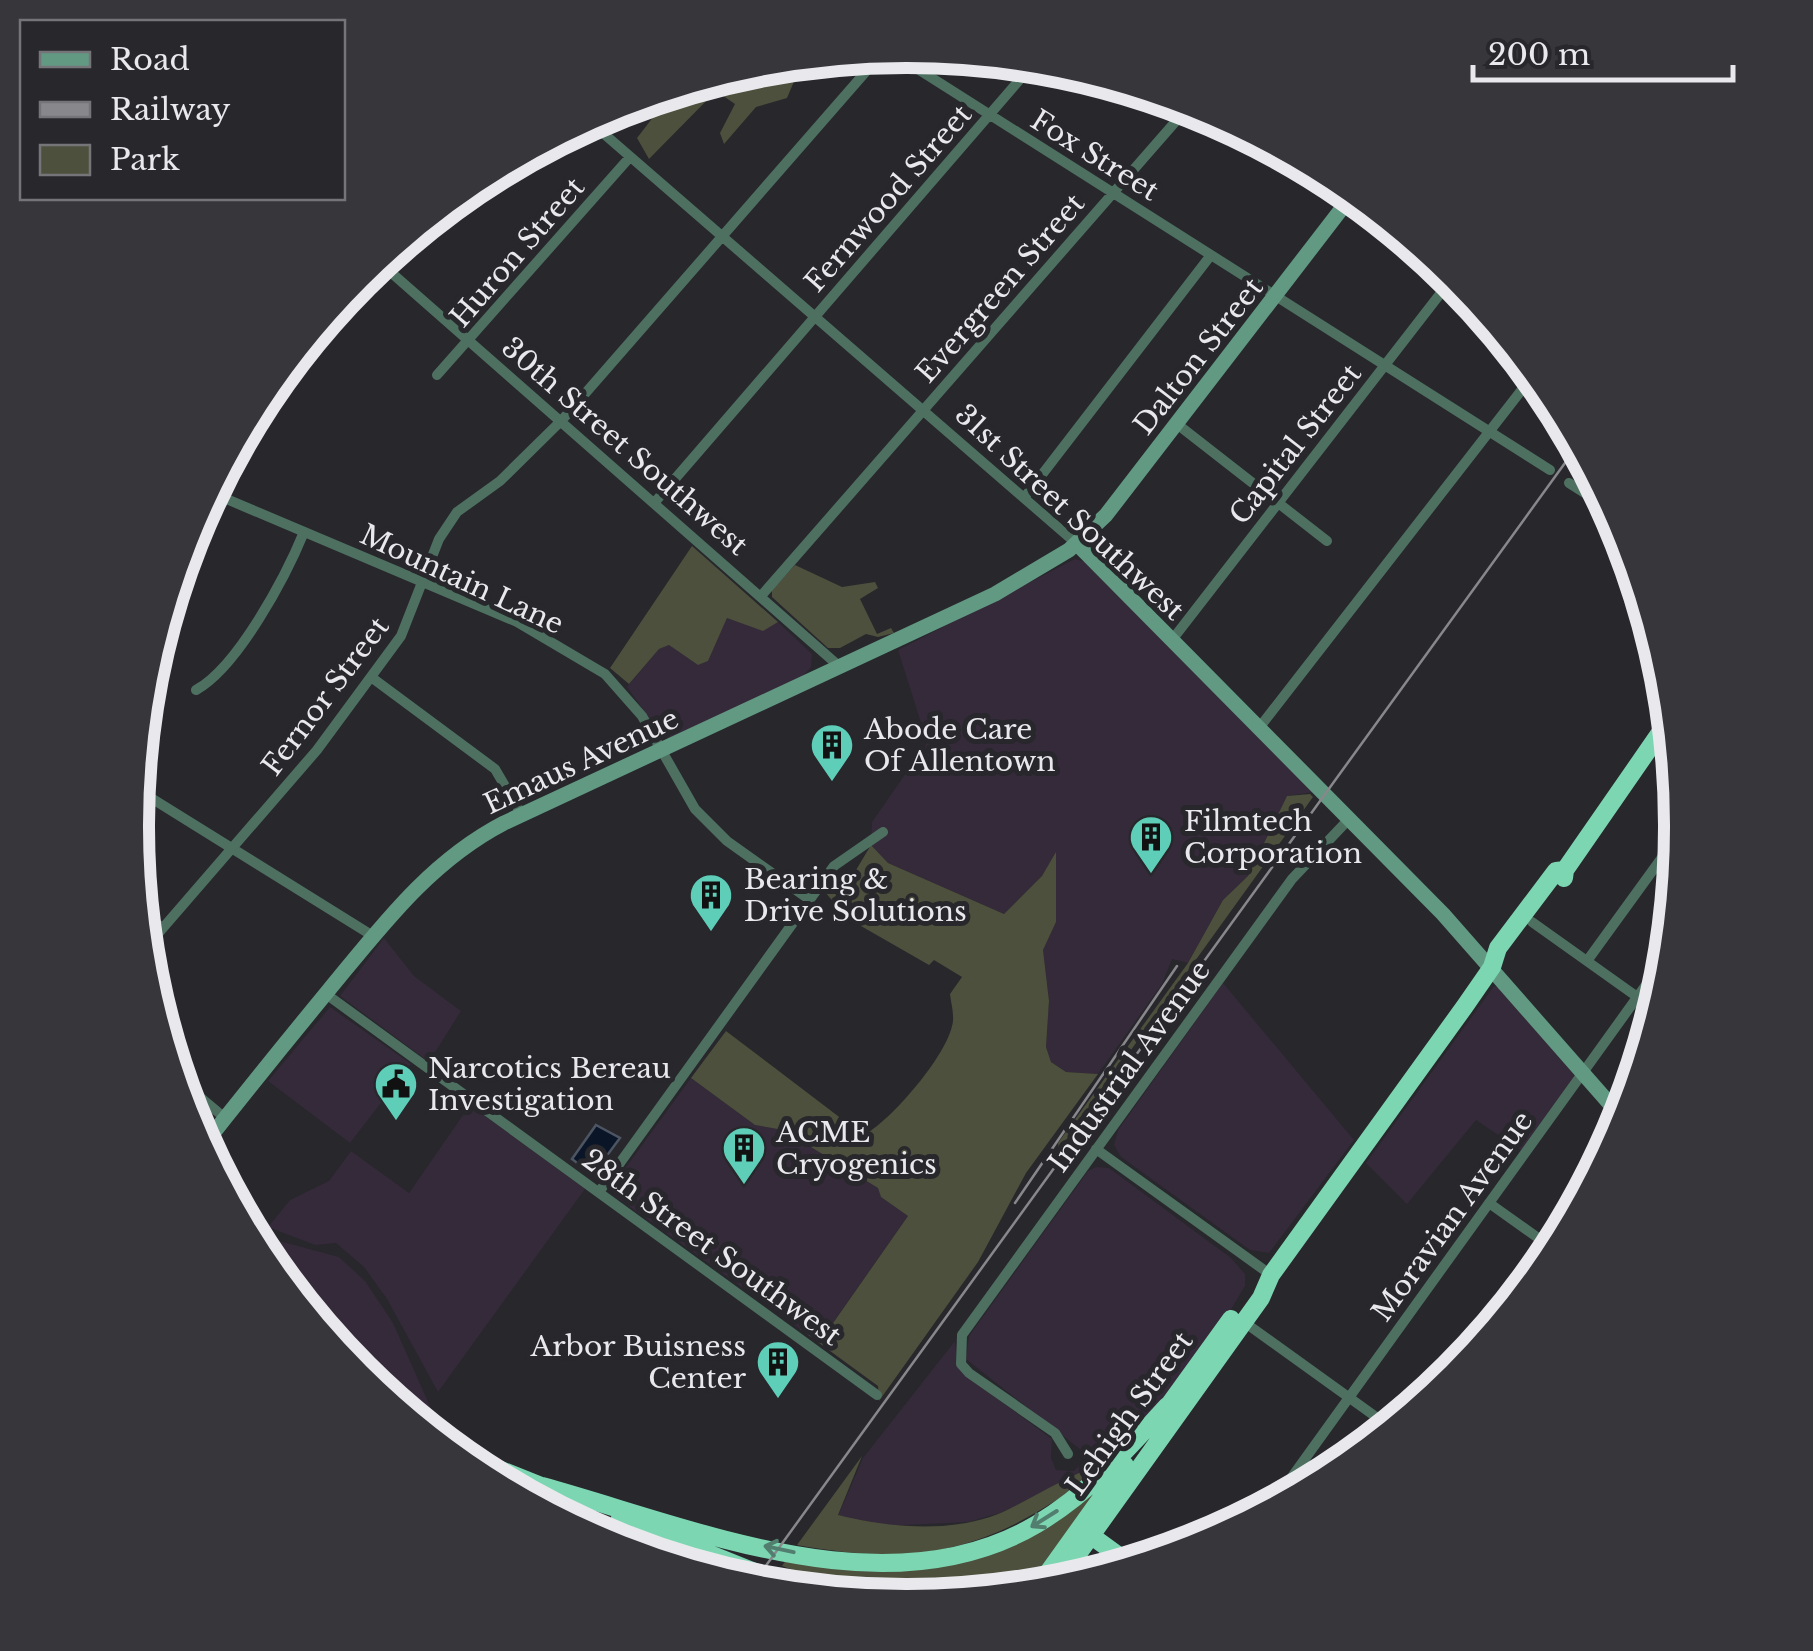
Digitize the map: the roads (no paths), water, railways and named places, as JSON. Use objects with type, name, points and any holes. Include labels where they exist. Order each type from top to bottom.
[{"type":"highway","name":"Lehigh Street","points":[[1054,1569],[1086,1532],[1244,1322],[1270,1275],[1492,967],[1508,954],[1564,881],[1565,870],[1659,734]]},
{"type":"highway","name":"Lehigh Street","points":[[1492,967],[1498,948],[1516,923],[1556,871],[1565,870]]},
{"type":"highway","name":"Lehigh Street","points":[[1067,1566],[1167,1406],[1256,1286],[1270,1275]]},
{"type":"highway","points":[[542,1486],[740,1541],[817,1556],[914,1562],[976,1550],[1016,1535],[1054,1514],[1104,1475],[1167,1406]]},
{"type":"highway","points":[[519,1477],[732,1563]]},
{"type":"highway","points":[[1086,1532],[1116,1554]]},
{"type":"main road","name":"Dalton Street","points":[[1076,544],[1106,515],[1344,207]]},
{"type":"main road","name":"31st Street Southwest","points":[[1076,544],[1492,967],[1611,1106]]},
{"type":"main road","name":"Emaus Avenue","points":[[214,1132],[373,936],[438,866],[485,833],[995,594],[1076,544]]},
{"type":"street","name":"Fox Street","points":[[916,68],[1550,470]]},
{"type":"street","name":"Fernor Street","points":[[157,935],[317,750],[371,676],[409,621],[439,539],[457,512],[500,481],[562,420],[869,69]]},
{"type":"street","name":"Fernwood Street","points":[[654,502],[1022,77]]},
{"type":"street","name":"Evergreen Street","points":[[761,596],[1178,118]]},
{"type":"street","name":"31st Street Southwest","points":[[601,132],[1076,544]]},
{"type":"street","name":"Huron Street","points":[[437,376],[630,157]]},
{"type":"street","points":[[1024,498],[1211,255]]},
{"type":"street","name":"30th Street Southwest","points":[[390,272],[840,668]]},
{"type":"street","name":"Capital Street","points":[[1172,640],[1443,291]]},
{"type":"street","points":[[1259,728],[1524,386]]},
{"type":"street","points":[[1177,424],[1328,541]]},
{"type":"street","points":[[1569,483],[1588,495]]},
{"type":"street","name":"Mountain Lane","points":[[223,498],[518,622],[605,674],[635,705],[682,791],[710,826],[810,900]]},
{"type":"street","points":[[196,690],[214,678],[278,590],[304,532]]},
{"type":"street","points":[[371,676],[495,769],[522,815]]},
{"type":"street","points":[[149,797],[373,936]]},
{"type":"street","name":"Industrial Avenue","points":[[1068,1454],[1055,1433],[969,1373],[958,1349],[975,1315],[1292,880],[1349,820]]},
{"type":"street","points":[[599,1192],[834,866],[883,832]]},
{"type":"street","points":[[1587,961],[1663,856]]},
{"type":"street","points":[[1532,922],[1644,1001]]},
{"type":"street","points":[[155,923],[163,928]]},
{"type":"street","name":"Moravian Avenue","points":[[1290,1479],[1648,984]]},
{"type":"street","name":"28th Street Southwest","points":[[326,994],[877,1394]]},
{"type":"street","points":[[199,1096],[225,1118]]},
{"type":"street","points":[[1096,1148],[1270,1275]]},
{"type":"street","points":[[1490,1203],[1541,1240]]},
{"type":"street","points":[[1244,1322],[1378,1419]]},
{"type":"water","points":[[596,1125],[620,1138],[597,1169],[589,1172],[572,1159]]},
{"type":"railway","points":[[763,1570],[1569,458]]},
{"type":"railway","points":[[1015,1203],[1177,966]]},
{"type":"place","name":"Abode Care Of Allentown","points":[[832,783]]},
{"type":"place","name":"Filmtech Corporation","points":[[1151,875]]},
{"type":"place","name":"Bearing & Drive Solutions","points":[[711,933]]},
{"type":"place","name":"Narcotics Bereau Investigation","points":[[396,1122]]},
{"type":"place","name":"ACME Cryogenics","points":[[744,1186]]},
{"type":"place","name":"Arbor Buisness Center","points":[[778,1400]]}]
